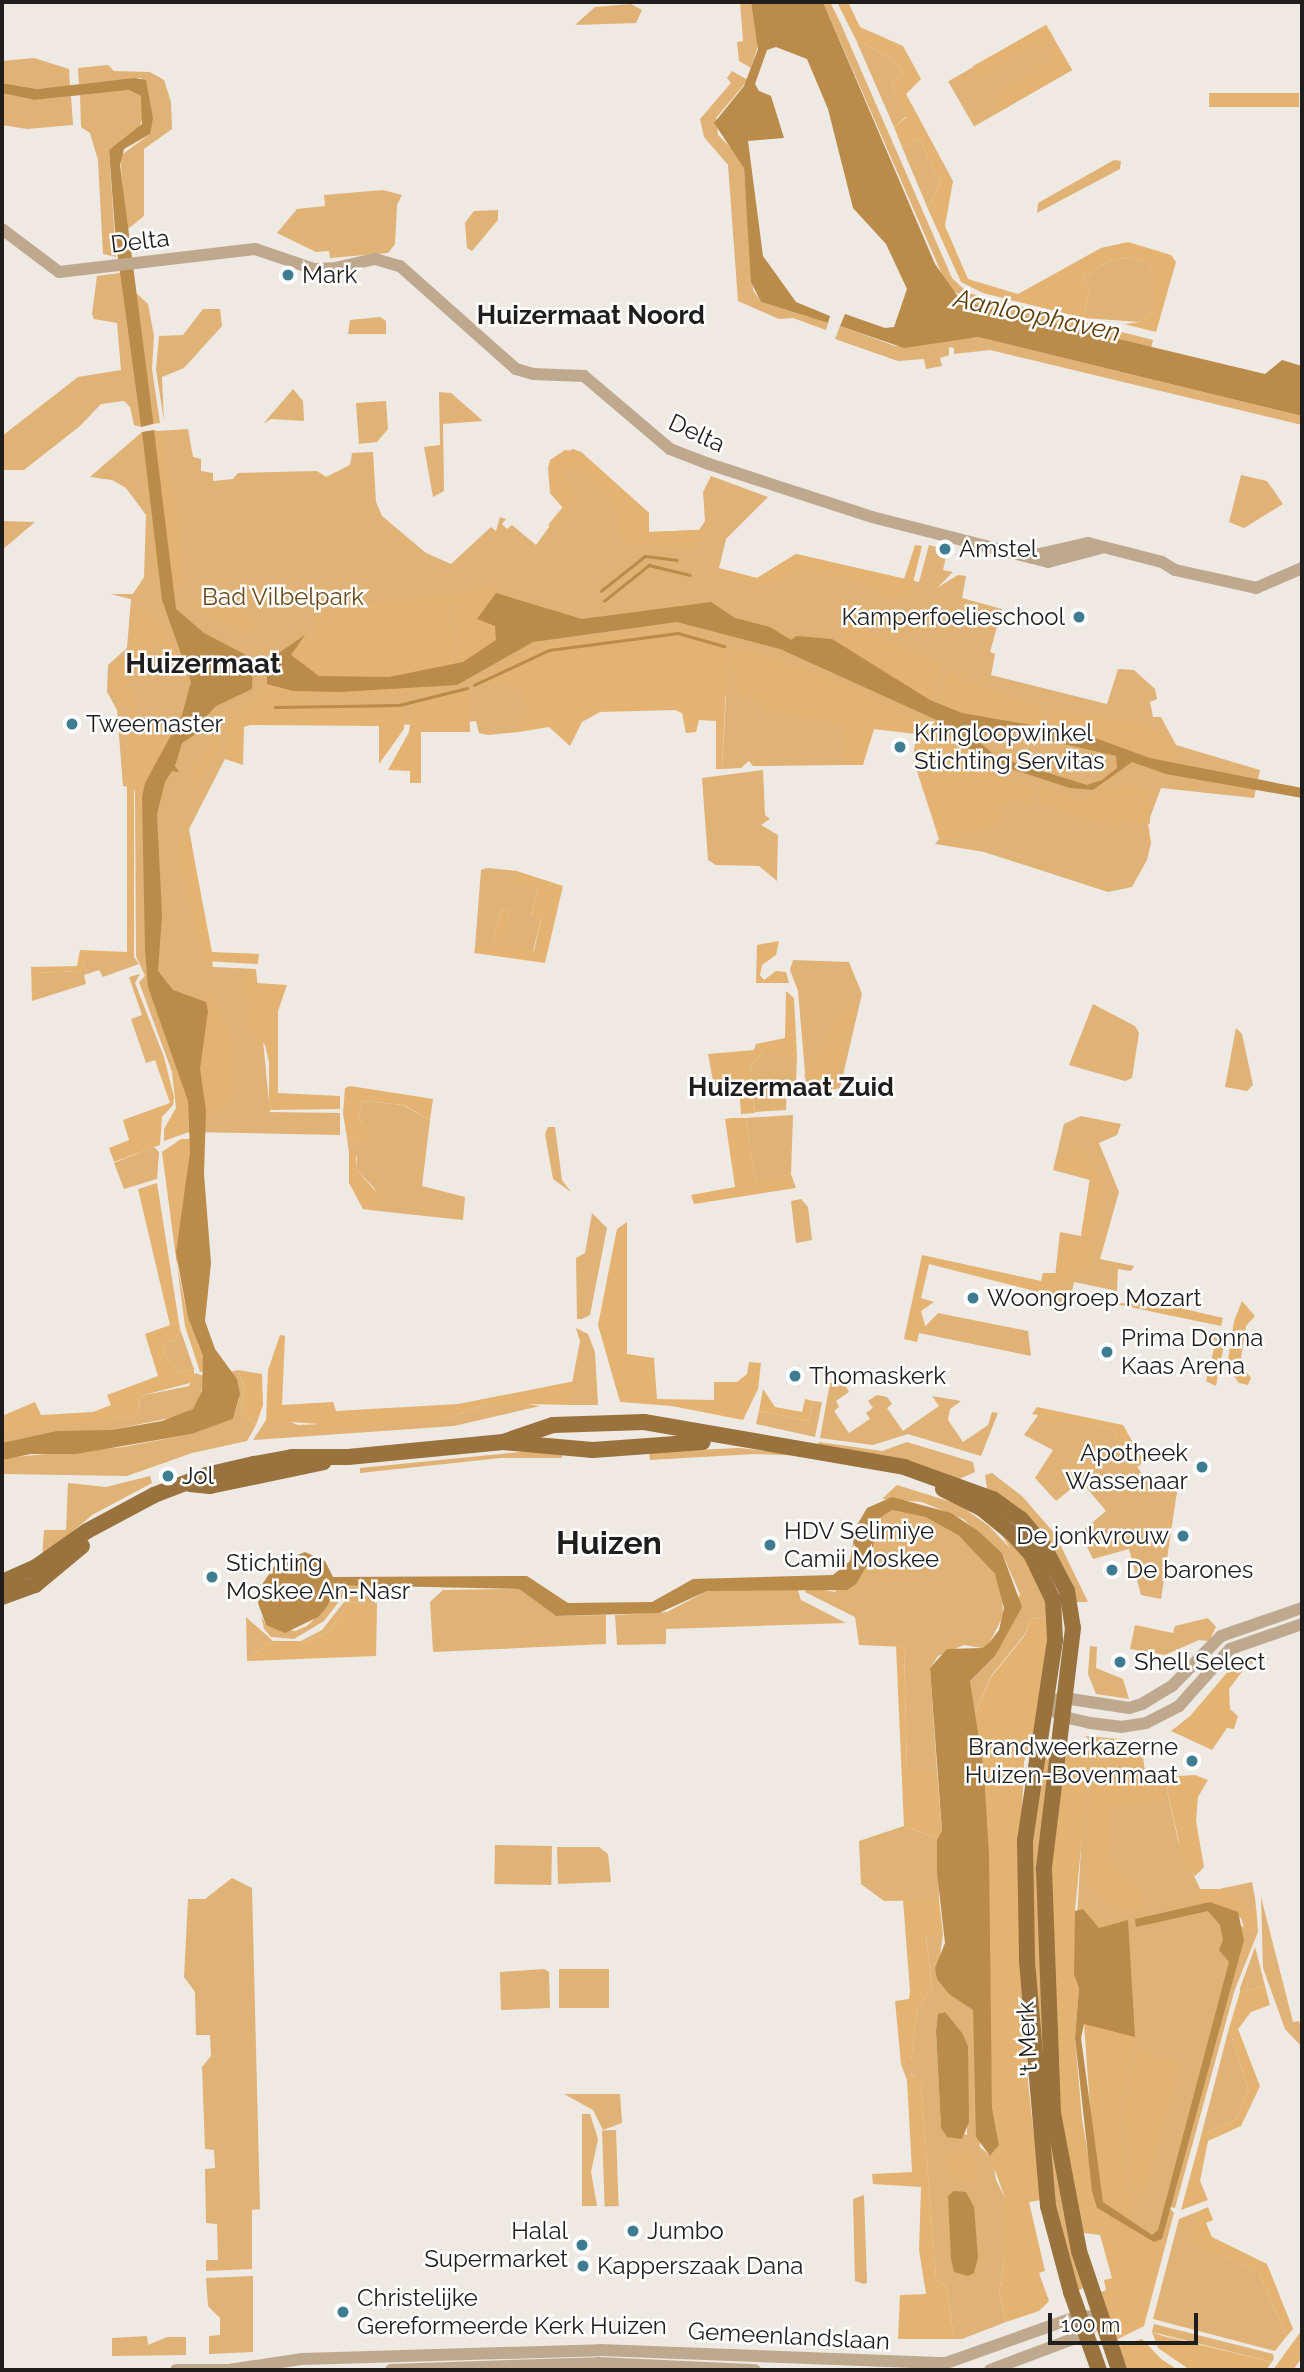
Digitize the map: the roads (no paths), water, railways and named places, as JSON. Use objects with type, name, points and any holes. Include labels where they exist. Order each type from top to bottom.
[{"type":"main road","points":[[631,1448],[635,1436],[632,1423]]},
{"type":"main road","points":[[503,1442],[537,1428],[632,1423],[897,1468],[981,1508]]},
{"type":"main road","points":[[577,1450],[574,1437],[578,1424]]},
{"type":"main road","points":[[2,1582],[36,1567],[102,1524],[154,1495],[190,1484],[210,1486],[321,1464],[332,1458],[503,1442],[577,1450],[737,1441]]},
{"type":"main road","name":"'t Merk","points":[[897,1468],[972,1489],[1002,1505],[1031,1530],[1067,1591],[1073,1648],[1060,1716],[1044,1869],[1053,2113],[1069,2211],[1119,2370]]},
{"type":"main road","points":[[947,1490],[972,1489],[981,1508]]},
{"type":"main road","name":"'t Merk","points":[[981,1508],[1031,1554],[1052,1600],[1055,1640],[1025,1841],[1027,1962],[1048,2206],[1079,2316],[1098,2370]]},
{"type":"main road","points":[[2,1597],[35,1585],[102,1524]]},
{"type":"street","name":"Delta","points":[[2,229],[59,272],[255,249],[307,268],[393,264],[516,369],[533,374],[583,376],[670,449],[872,517],[1035,555],[1054,562],[1101,548],[1256,588],[1302,568]]},
{"type":"street","points":[[1045,1702],[1064,1698],[1129,1708],[1142,1704],[1172,1686],[1221,1636],[1302,1608]]},
{"type":"street","points":[[1045,1702],[1060,1716],[1121,1727],[1156,1720],[1179,1706],[1230,1650],[1302,1624]]},
{"type":"street","name":"Gemeenlandslaan","points":[[176,2370],[231,2369],[298,2359],[600,2350],[946,2363],[1079,2316],[1100,2316]]},
{"type":"street","points":[[990,2370],[1086,2334],[1100,2316]]},
{"type":"street","name":"Gemeenlandslaan","points":[[391,2370],[598,2363],[755,2370]]},
{"type":"waterway","points":[[601,591],[645,556],[677,560]]},
{"type":"waterway","points":[[604,601],[649,565],[690,575]]},
{"type":"waterway","points":[[474,685],[549,650],[678,633],[724,646]]},
{"type":"waterway","points":[[275,707],[399,705],[467,688]]},
{"type":"place","name":"Mark","points":[[288,275]]},
{"type":"place","name":"Amstel","points":[[945,549]]},
{"type":"place","name":"Kamperfoelieschool","points":[[1079,617]]},
{"type":"place","name":"Tweemaster","points":[[72,724]]},
{"type":"place","name":"Kringloopwinkel Stichting Servitas","points":[[900,747]]},
{"type":"place","name":"Woongroep Mozart","points":[[973,1298]]},
{"type":"place","name":"Prima Donna Kaas Arena","points":[[1107,1352]]},
{"type":"place","name":"Thomaskerk","points":[[795,1376]]},
{"type":"place","name":"Apotheek Wassenaar","points":[[1202,1467]]},
{"type":"place","name":"Jol","points":[[168,1476]]},
{"type":"place","name":"De jonkvrouw","points":[[1183,1536]]},
{"type":"place","name":"HDV Selimiye Camii Moskee","points":[[770,1545]]},
{"type":"place","name":"De barones","points":[[1112,1570]]},
{"type":"place","name":"Stichting Moskee An-Nasr","points":[[212,1577]]},
{"type":"place","name":"Shell Select","points":[[1120,1662]]},
{"type":"place","name":"Brandweerkazerne Huizen-Bovenmaat","points":[[1192,1761]]},
{"type":"place","name":"Jumbo","points":[[633,2231]]},
{"type":"place","name":"Halal Supermarket","points":[[582,2245]]},
{"type":"place","name":"Kapperszaak Dana","points":[[583,2266]]},
{"type":"place","name":"Christelijke Gereformeerde Kerk Huizen","points":[[343,2312]]},
{"type":"district","name":"Huizermaat Noord","points":[[591,316]]},
{"type":"district","name":"Huizermaat","points":[[203,664]]},
{"type":"district","name":"Huizermaat Zuid","points":[[791,1088]]},
{"type":"district","name":"Huizen","points":[[609,1543]]},
{"type":"water label","name":"Aanloophaven","points":[[1037,316]]},
{"type":"park label","name":"Bad Vilbelpark","points":[[283,597]]}]
